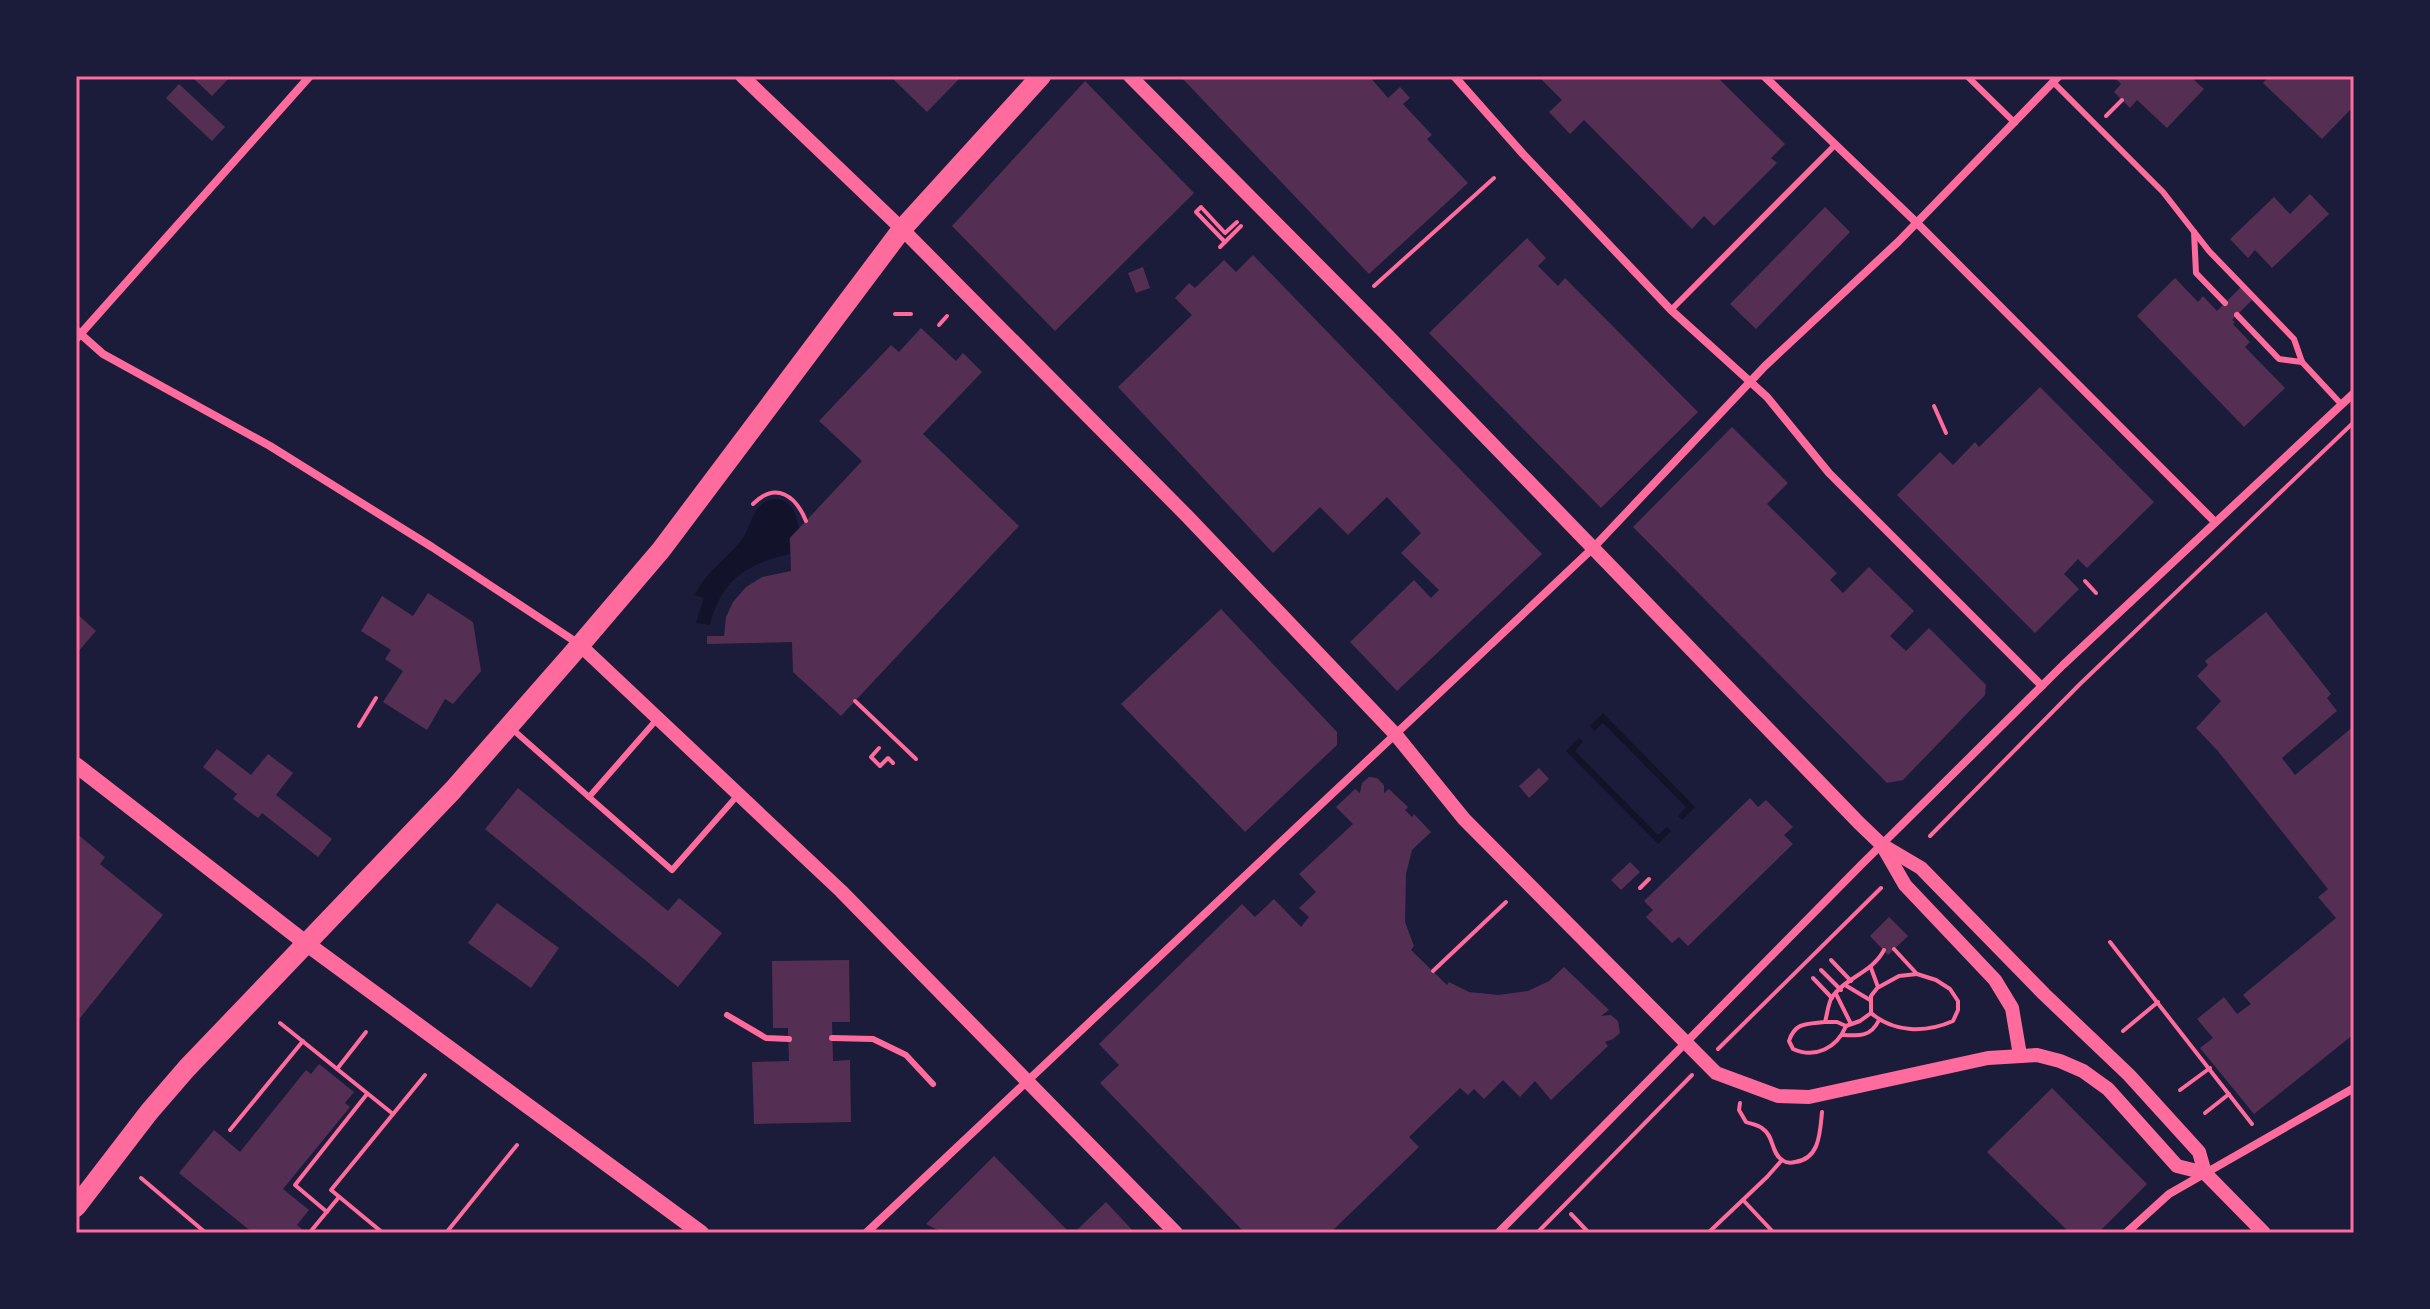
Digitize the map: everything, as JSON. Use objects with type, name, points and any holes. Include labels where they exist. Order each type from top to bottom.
[{"type":"main road","points":[[76,1207],[187,1068],[453,790],[580,645],[661,550],[902,229],[1041,76]]},
{"type":"main road","points":[[76,765],[307,944],[701,1233]]},
{"type":"street","points":[[310,76],[78,334],[103,354],[324,479],[580,645],[841,891],[1176,1233]]},
{"type":"street","points":[[742,76],[902,229],[1187,516],[1396,735],[1464,819],[1716,1073],[1757,1090],[1786,1097],[1824,1095],[1988,1058],[2037,1055],[2083,1071],[2108,1089],[2177,1166],[2205,1173]]},
{"type":"street","points":[[1130,76],[1386,334],[1882,845],[1905,885],[1995,980],[2012,1008],[2020,1055]]},
{"type":"street","points":[[1454,76],[1523,154],[1671,310],[1767,397],[1829,473],[2042,686]]},
{"type":"street","points":[[1764,76],[1917,223],[2215,522]]},
{"type":"street","points":[[866,1233],[1593,548],[1751,381],[1917,223],[2056,79]]},
{"type":"street","points":[[1498,1233],[2042,686],[2354,393]]},
{"type":"street","points":[[1882,845],[1921,868],[2044,994],[2129,1075],[2199,1152],[2205,1173],[2264,1233]]},
{"type":"street","points":[[2126,1233],[2169,1194],[2354,1088]]},
{"type":"lane","points":[[1967,76],[2015,123]]},
{"type":"lane","points":[[2056,79],[2163,192],[2209,251],[2294,339],[2302,362],[2342,405]]},
{"type":"lane","points":[[1671,310],[1835,145]]},
{"type":"lane","points":[[2194,232],[2196,273],[2225,303]]},
{"type":"lane","points":[[2237,315],[2279,359],[2302,362]]},
{"type":"lane","points":[[589,797],[658,718]]},
{"type":"lane","points":[[509,726],[672,870],[739,794]]},
{"type":"lane","points":[[727,1015],[766,1038],[789,1039]]},
{"type":"lane","points":[[832,1038],[873,1039],[906,1055],[933,1084]]},
{"type":"path","points":[[2106,116],[2122,100]]},
{"type":"path","points":[[1374,286],[1494,178]]},
{"type":"path","points":[[1220,247],[1225,242],[1239,224],[1225,233],[1201,207],[1196,212],[1225,242]]},
{"type":"path","points":[[895,314],[911,314]]},
{"type":"path","points":[[939,325],[947,316]]},
{"type":"path","points":[[1934,406],[1946,433]]},
{"type":"path","points":[[1930,836],[2080,684],[2354,422]]},
{"type":"path","points":[[753,504],[766,494],[788,495],[799,504],[806,521]]},
{"type":"path","points":[[2085,581],[2096,593]]},
{"type":"path","points":[[359,726],[376,698]]},
{"type":"path","points":[[855,701],[916,759]]},
{"type":"path","points":[[879,748],[871,757],[880,766],[888,758],[893,763]]},
{"type":"path","points":[[1640,888],[1649,879]]},
{"type":"path","points":[[1733,1035],[1881,888]]},
{"type":"path","points":[[1433,971],[1506,902]]},
{"type":"path","points":[[2110,942],[2252,1124]]},
{"type":"path","points":[[1894,949],[1917,974]]},
{"type":"path","points":[[1825,1022],[1836,994],[1871,968],[1884,950]]},
{"type":"path","points":[[1831,960],[1851,981]]},
{"type":"path","points":[[1871,968],[1878,987]]},
{"type":"path","points":[[1821,970],[1836,994],[1848,1025]]},
{"type":"path","points":[[1917,974],[1936,980],[1950,989],[1958,1001],[1953,1021],[1935,1028],[1912,1030],[1890,1025],[1871,1013],[1870,1000],[1878,987],[1899,976],[1917,974]]},
{"type":"path","points":[[1813,978],[1836,994]]},
{"type":"path","points":[[1845,985],[1870,1000]]},
{"type":"path","points":[[2123,1031],[2158,1002]]},
{"type":"path","points":[[1848,1025],[1837,1022],[1801,1025],[1793,1030],[1789,1041],[1793,1049],[1804,1054],[1815,1053],[1831,1046],[1848,1025],[1871,1013]]},
{"type":"path","points":[[1842,1035],[1866,1035],[1879,1020]]},
{"type":"path","points":[[280,1023],[393,1114]]},
{"type":"path","points":[[337,1069],[366,1032]]},
{"type":"path","points":[[230,1130],[303,1041]]},
{"type":"path","points":[[2180,1090],[2210,1068]]},
{"type":"path","points":[[383,1233],[331,1190],[425,1075]]},
{"type":"path","points":[[1537,1233],[1686,1082]]},
{"type":"path","points":[[327,1212],[295,1185],[367,1094]]},
{"type":"path","points":[[2205,1113],[2229,1094]]},
{"type":"path","points":[[1740,1103],[1739,1110],[1746,1122],[1762,1128],[1769,1135],[1776,1153],[1790,1163],[1801,1161],[1817,1146],[1822,1112]]},
{"type":"path","points":[[446,1233],[517,1145]]},
{"type":"path","points":[[1708,1233],[1782,1160]]},
{"type":"path","points":[[141,1178],[206,1233]]},
{"type":"path","points":[[311,1231],[339,1197]]},
{"type":"path","points":[[1743,1200],[1774,1233]]},
{"type":"path","points":[[1571,1214],[1589,1233]]},
{"type":"shaded area","points":[[775,499],[789,505],[798,522],[799,528],[789,538],[790,554],[761,563],[738,576],[721,597],[710,625],[696,623],[704,598],[695,595],[699,587],[741,541],[758,508]]},
{"type":"shaded area","points":[[1603,713],[1695,807],[1682,820],[1678,816],[1686,807],[1603,723],[1594,731],[1590,726]]},
{"type":"shaded area","points":[[1579,738],[1583,741],[1575,751],[1658,835],[1667,827],[1671,831],[1658,844],[1566,751]]},
{"type":"building","points":[[191,76],[231,76],[212,96]]},
{"type":"building","points":[[890,76],[962,76],[927,112]]},
{"type":"building","points":[[1180,76],[1369,76],[1388,98],[1400,87],[1410,98],[1403,104],[1432,135],[1427,139],[1468,183],[1369,274]]},
{"type":"building","points":[[1538,76],[1716,76],[1785,144],[1771,158],[1777,163],[1714,226],[1704,216],[1692,229],[1584,120],[1570,134],[1549,112],[1562,100]]},
{"type":"building","points":[[2113,76],[2190,76],[2204,89],[2167,128],[2137,100],[2130,108],[2114,92],[2121,84]]},
{"type":"building","points":[[2270,76],[2354,76],[2354,106],[2322,139],[2263,83]]},
{"type":"building","points":[[1085,81],[1194,193],[1055,331],[952,226]]},
{"type":"building","points":[[179,84],[225,127],[212,141],[166,98]]},
{"type":"building","points":[[2310,194],[2329,214],[2272,268],[2255,250],[2248,258],[2230,239],[2274,197],[2290,214]]},
{"type":"building","points":[[1825,207],[1850,232],[1756,329],[1730,304]]},
{"type":"building","points":[[1527,238],[1546,258],[1538,266],[1558,286],[1565,278],[1698,412],[1601,508],[1429,333]]},
{"type":"building","points":[[1253,255],[1542,554],[1397,691],[1350,642],[1414,580],[1431,598],[1439,590],[1401,553],[1421,533],[1387,497],[1348,535],[1320,507],[1273,553],[1118,387],[1192,315],[1175,298],[1189,283],[1195,288],[1224,260],[1236,272]]},
{"type":"building","points":[[1143,267],[1150,288],[1136,293],[1128,273]]},
{"type":"building","points":[[2175,278],[2198,302],[2203,296],[2217,311],[2241,287],[2252,300],[2232,320],[2235,322],[2233,324],[2250,342],[2245,347],[2285,388],[2244,427],[2137,316]]},
{"type":"building","points":[[921,328],[956,361],[963,353],[982,372],[923,434],[1019,526],[841,716],[793,672],[792,642],[707,644],[707,636],[724,636],[726,617],[733,602],[746,587],[762,577],[791,571],[790,538],[862,461],[819,421],[891,345],[899,352]]},
{"type":"building","points":[[2040,387],[2154,502],[2087,568],[2078,559],[2064,574],[2079,589],[2035,633],[1897,495],[1940,452],[1953,465],[1975,442],[1979,447]]},
{"type":"building","points":[[1732,427],[1788,483],[1767,504],[1837,573],[1830,580],[1843,593],[1869,567],[1914,611],[1890,636],[1906,651],[1929,628],[1986,685],[1985,695],[1903,780],[1887,783],[1633,527]]},
{"type":"building","points":[[428,593],[473,622],[481,671],[453,704],[445,699],[427,730],[383,702],[403,671],[385,659],[391,650],[361,631],[382,596],[413,616]]},
{"type":"building","points":[[1221,609],[1337,732],[1337,745],[1245,832],[1121,704]]},
{"type":"building","points":[[2266,612],[2331,694],[2327,698],[2337,711],[2282,758],[2295,775],[2354,726],[2354,1034],[2254,1114],[2200,1048],[2213,1038],[2197,1019],[2224,997],[2237,1014],[2251,1004],[2243,995],[2336,918],[2318,897],[2328,889],[2196,728],[2221,701],[2197,676],[2208,665],[2205,661]]},
{"type":"building","points":[[76,613],[96,631],[76,654]]},
{"type":"building","points":[[217,749],[251,775],[268,754],[293,773],[276,795],[332,839],[318,857],[262,813],[258,818],[233,799],[237,794],[203,767]]},
{"type":"building","points":[[1539,768],[1549,779],[1529,798],[1519,786]]},
{"type":"building","points":[[1369,777],[1377,778],[1384,785],[1384,793],[1389,789],[1408,807],[1405,810],[1412,817],[1414,814],[1431,832],[1412,850],[1406,874],[1405,922],[1414,946],[1411,950],[1447,985],[1449,982],[1469,992],[1498,995],[1528,991],[1549,981],[1564,967],[1609,1010],[1601,1016],[1611,1015],[1618,1021],[1620,1033],[1605,1042],[1608,1046],[1551,1100],[1535,1081],[1520,1097],[1503,1080],[1484,1099],[1474,1089],[1468,1095],[1460,1088],[1409,1137],[1419,1147],[1330,1233],[1245,1233],[1100,1083],[1119,1065],[1099,1044],[1242,904],[1255,917],[1274,899],[1301,927],[1309,917],[1299,908],[1316,892],[1299,874],[1353,824],[1336,807],[1355,789],[1360,793],[1362,783]]},
{"type":"building","points":[[518,788],[668,911],[679,898],[722,933],[678,987],[485,829]]},
{"type":"building","points":[[1750,798],[1758,807],[1766,800],[1793,827],[1784,835],[1793,844],[1688,946],[1679,937],[1672,943],[1646,917],[1653,910],[1644,901]]},
{"type":"building","points":[[76,833],[105,857],[100,864],[163,915],[76,1023]]},
{"type":"building","points":[[1630,862],[1640,872],[1621,890],[1611,880]]},
{"type":"building","points":[[497,903],[559,948],[531,988],[468,943]]},
{"type":"building","points":[[1889,917],[1908,936],[1888,955],[1870,936]]},
{"type":"building","points":[[849,960],[850,1022],[832,1022],[833,1061],[850,1060],[851,1122],[754,1124],[752,1062],[789,1061],[788,1028],[773,1028],[772,961]]},
{"type":"building","points":[[319,1064],[354,1092],[345,1103],[350,1107],[283,1189],[309,1210],[297,1225],[306,1233],[253,1233],[179,1173],[214,1130],[240,1152],[306,1070],[311,1074]]},
{"type":"building","points":[[2052,1088],[2147,1184],[2098,1233],[2070,1233],[1987,1152]]},
{"type":"building","points":[[994,1156],[1070,1233],[944,1233],[926,1224]]},
{"type":"building","points":[[1106,1202],[1135,1233],[1079,1233],[1077,1230]]}]
